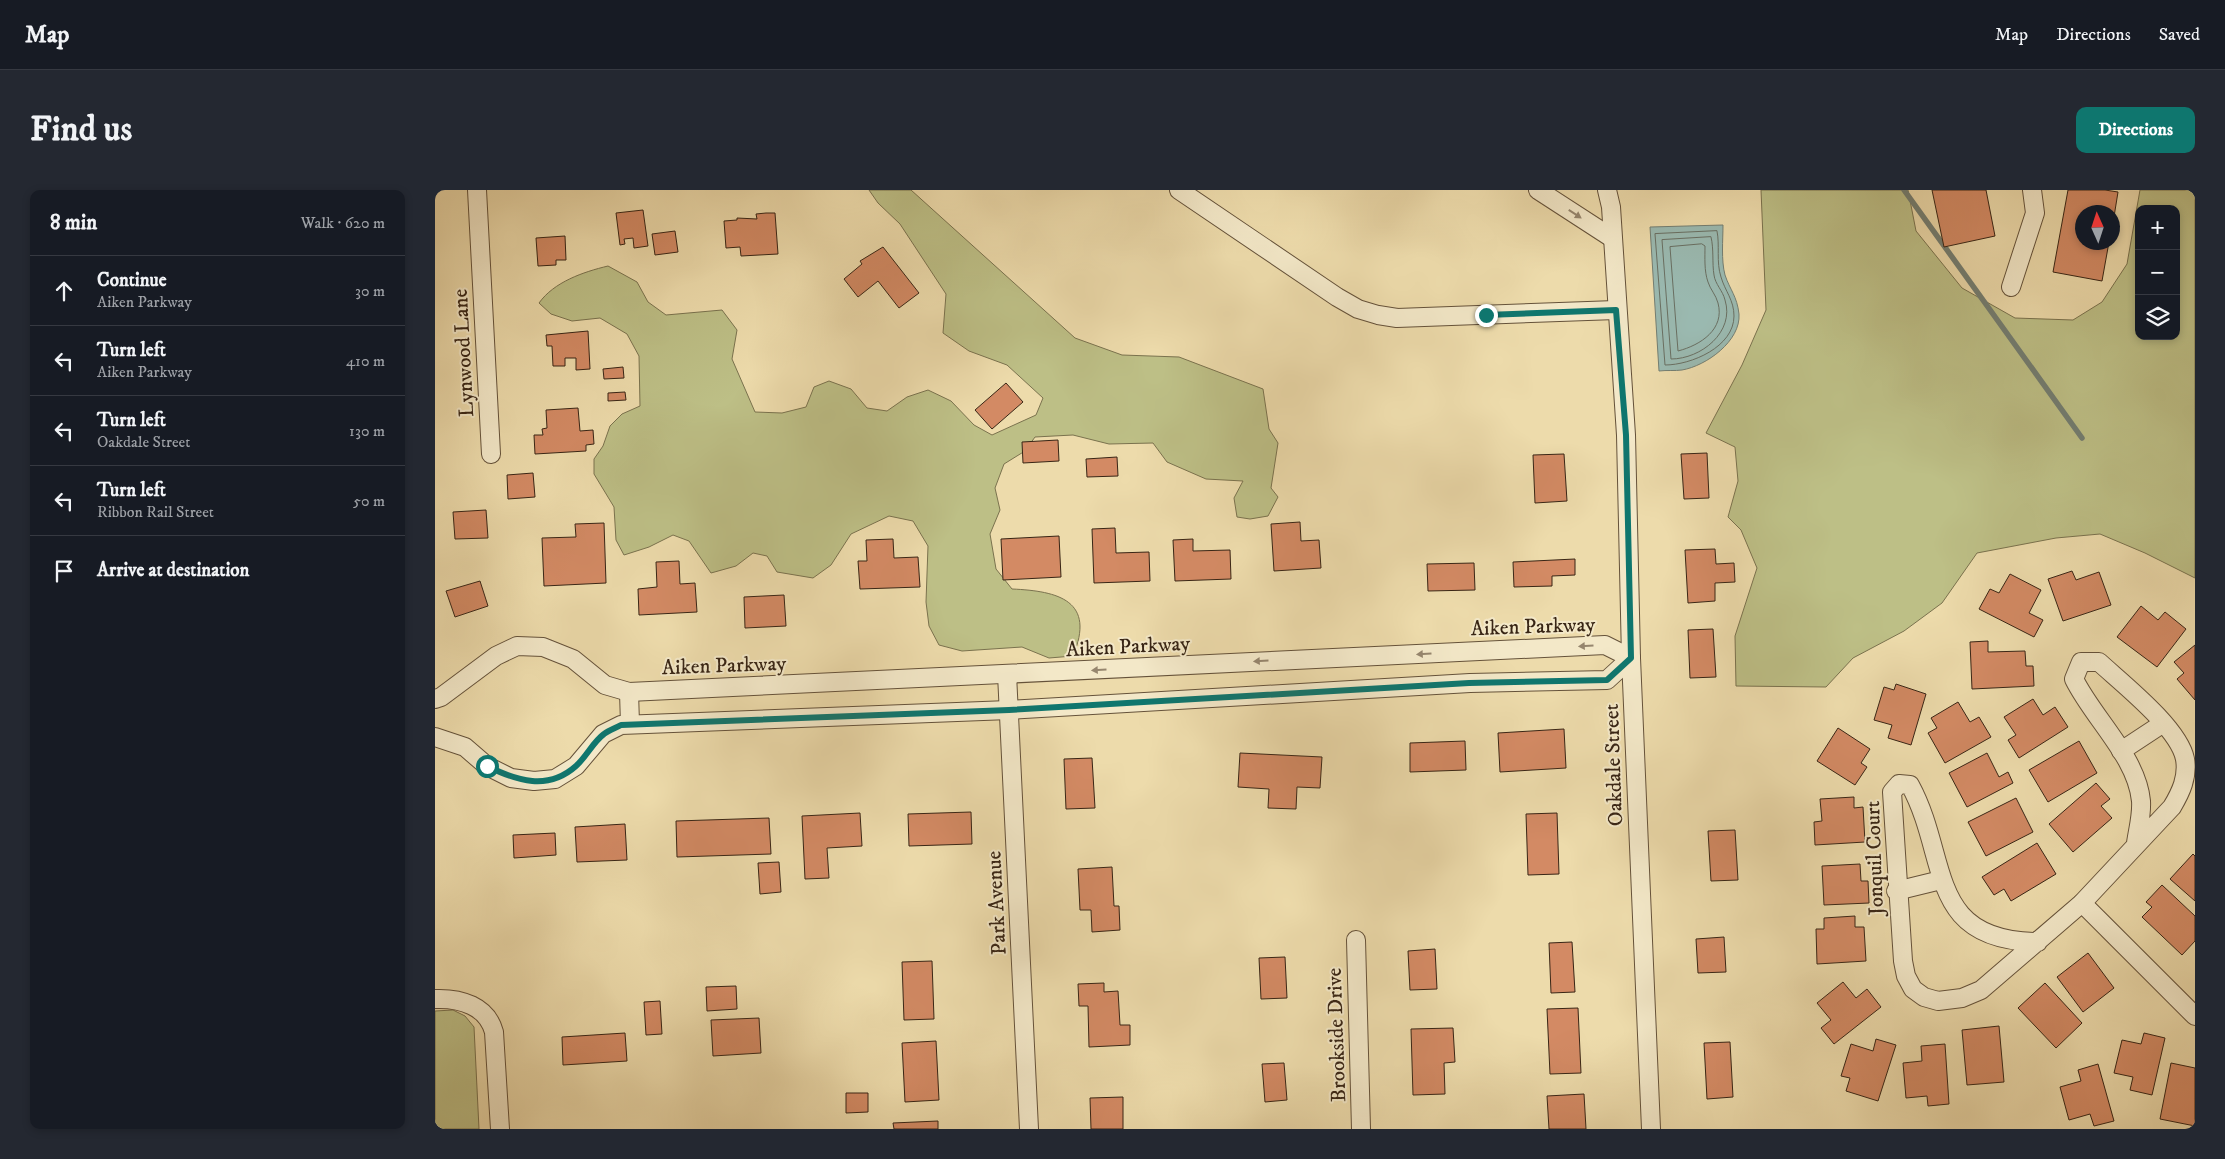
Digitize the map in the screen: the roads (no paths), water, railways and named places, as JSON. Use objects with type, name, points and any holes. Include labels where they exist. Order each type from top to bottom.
[{"type":"street","name":"Lynwood Lane","points":[[477,190],[491,454]]},
{"type":"street","points":[[1179,190],[1337,297],[1358,309],[1378,315],[1431,317],[1616,310]]},
{"type":"street","points":[[1538,190],[1612,238]]},
{"type":"street","name":"Oakdale Street","points":[[1607,190],[1626,435],[1631,658],[1651,1129]]},
{"type":"street","points":[[2011,287],[2035,212],[2032,190]]},
{"type":"street","name":"Aiken Parkway","points":[[435,699],[441,697],[496,656],[517,646],[543,646],[573,659],[605,685],[629,692],[1605,645],[1631,658]]},
{"type":"street","points":[[435,737],[446,739],[465,747],[487,766],[511,778],[534,781],[555,779],[576,766],[603,734],[621,725],[1009,710],[1469,683],[1607,680],[1631,658]]},
{"type":"street","name":"Jonquil Court","points":[[2038,942],[2013,941],[1988,935],[1966,921],[1941,880],[1928,829],[1910,785],[1899,784],[1892,792],[1896,891],[1906,976],[1913,989],[1924,997],[1939,1001],[1961,998],[1981,990],[2038,942],[2082,903],[2118,867],[2136,843],[2172,806],[2181,793],[2185,776],[2185,760],[2179,743],[2142,700],[2099,662],[2081,662],[2074,679],[2082,696],[2121,750]]},
{"type":"street","name":"Park Avenue","points":[[1007,674],[1029,1129]]},
{"type":"street","points":[[629,692],[630,724]]},
{"type":"street","points":[[2136,843],[2140,818],[2138,785],[2121,750],[2162,724]]},
{"type":"street","points":[[1896,891],[1941,880]]},
{"type":"street","points":[[2082,903],[2195,1016]]},
{"type":"street","name":"Brookside Drive","points":[[1356,940],[1361,1129]]},
{"type":"street","points":[[435,999],[461,1001],[474,1006],[491,1021],[494,1032],[500,1129]]},
{"type":"water","points":[[1723,225],[1725,275],[1737,302],[1739,314],[1734,334],[1720,351],[1691,368],[1659,371],[1650,227]]},
{"type":"waterway","points":[[1904,190],[2082,438]]}]
